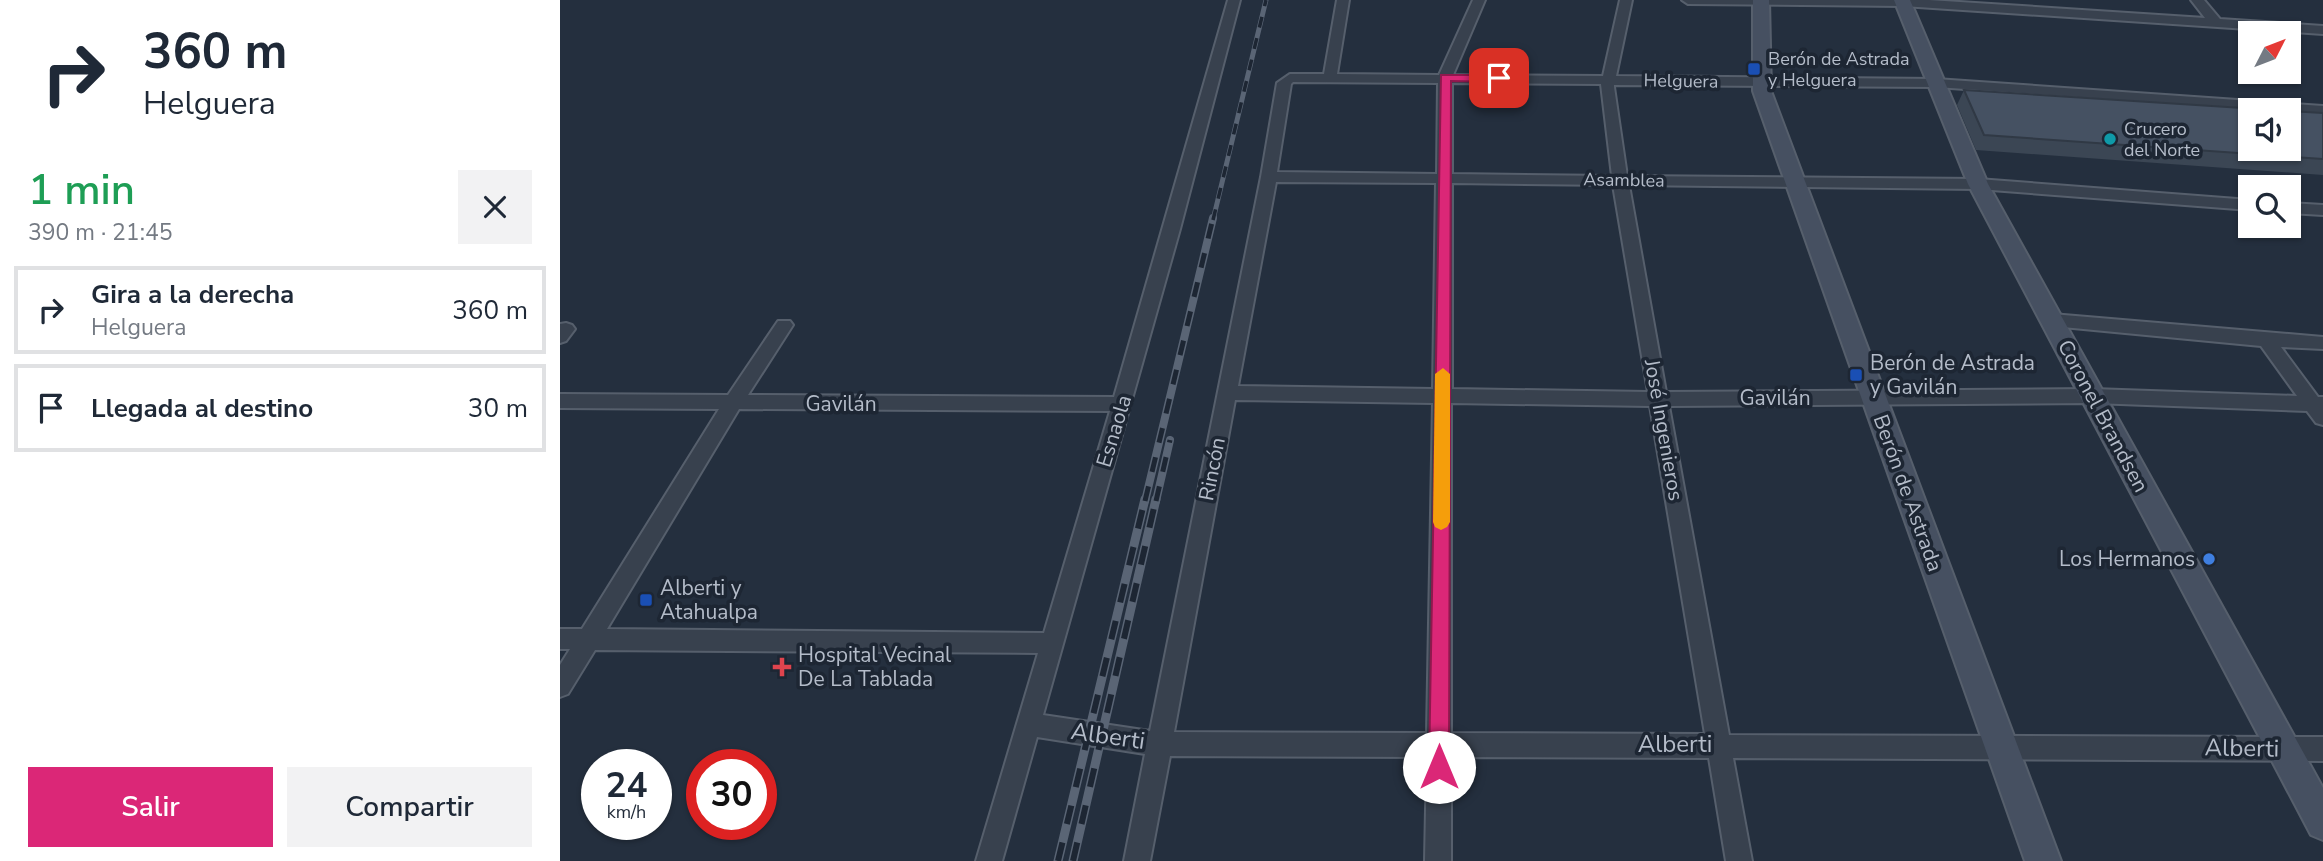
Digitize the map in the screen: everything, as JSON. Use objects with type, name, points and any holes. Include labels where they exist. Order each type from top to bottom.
[{"type":"street","name":"Esnaola","points":[[989,861],[1050,643],[1122,404],[1234,0]]},
{"type":"street","points":[[1330,77],[1343,0]]},
{"type":"street","points":[[1438,861],[1445,78],[1479,0]]},
{"type":"street","name":"José Ingenieros","points":[[1626,0],[1607,79],[1620,180],[1739,861]]},
{"type":"street","points":[[1688,0],[1903,1],[2323,30]]},
{"type":"street","name":"Berón de Astrada","points":[[1761,0],[1761,83],[1872,397],[2043,861]]},
{"type":"street","points":[[2197,0],[2216,23]]},
{"type":"street","name":"Coronel Brandsen","points":[[1903,1],[1978,184],[2323,823]]},
{"type":"street","name":"Helguera","points":[[1290,78],[1936,83],[2323,110]]},
{"type":"street","name":"Rincón","points":[[1137,861],[1269,177],[1284,83],[1290,78]]},
{"type":"street","name":"Asamblea","points":[[1269,177],[1978,184],[2238,204]]},
{"type":"street","points":[[2301,209],[2323,210]]},
{"type":"street","points":[[2052,320],[2323,343]]},
{"type":"street","points":[[560,686],[732,404],[784,325]]},
{"type":"street","points":[[2266,340],[2320,408]]},
{"type":"street","name":"Gavilán","points":[[1227,393],[1658,399],[2092,396],[2320,408]]},
{"type":"street","name":"Gavilán","points":[[560,401],[1122,404]]},
{"type":"street","points":[[560,639],[1050,643]]},
{"type":"street","name":"Alberti","points":[[1028,724],[1159,744],[1718,744],[2323,749]]},
{"type":"building","points":[[1964,90],[2238,108],[2238,153],[1984,135]]},
{"type":"building","points":[[2301,112],[2323,113],[2323,159],[2301,157]]},
{"type":"railway","points":[[1213,220],[1266,0]]},
{"type":"railway","points":[[1145,501],[1213,218]]},
{"type":"railway","points":[[1156,501],[1170,440]]},
{"type":"railway","points":[[1058,861],[1145,499]]},
{"type":"railway","points":[[1073,861],[1156,499]]},
{"type":"slow traffic","points":[[1441,522],[1443,374]]},
{"type":"place","name":"Berón de Astrada y Helguera","points":[[1754,69]]},
{"type":"place","name":"Crucero del Norte","points":[[2110,139]]},
{"type":"place","name":"Berón de Astrada y Gavilán","points":[[1856,375]]},
{"type":"place","name":"Los Hermanos","points":[[2209,559]]},
{"type":"place","name":"Alberti y Atahualpa","points":[[646,600]]},
{"type":"place","name":"Hospital Vecinal De La Tablada","points":[[782,667]]},
{"type":"route","points":[[1439,767],[1445,78],[1499,78]]}]
